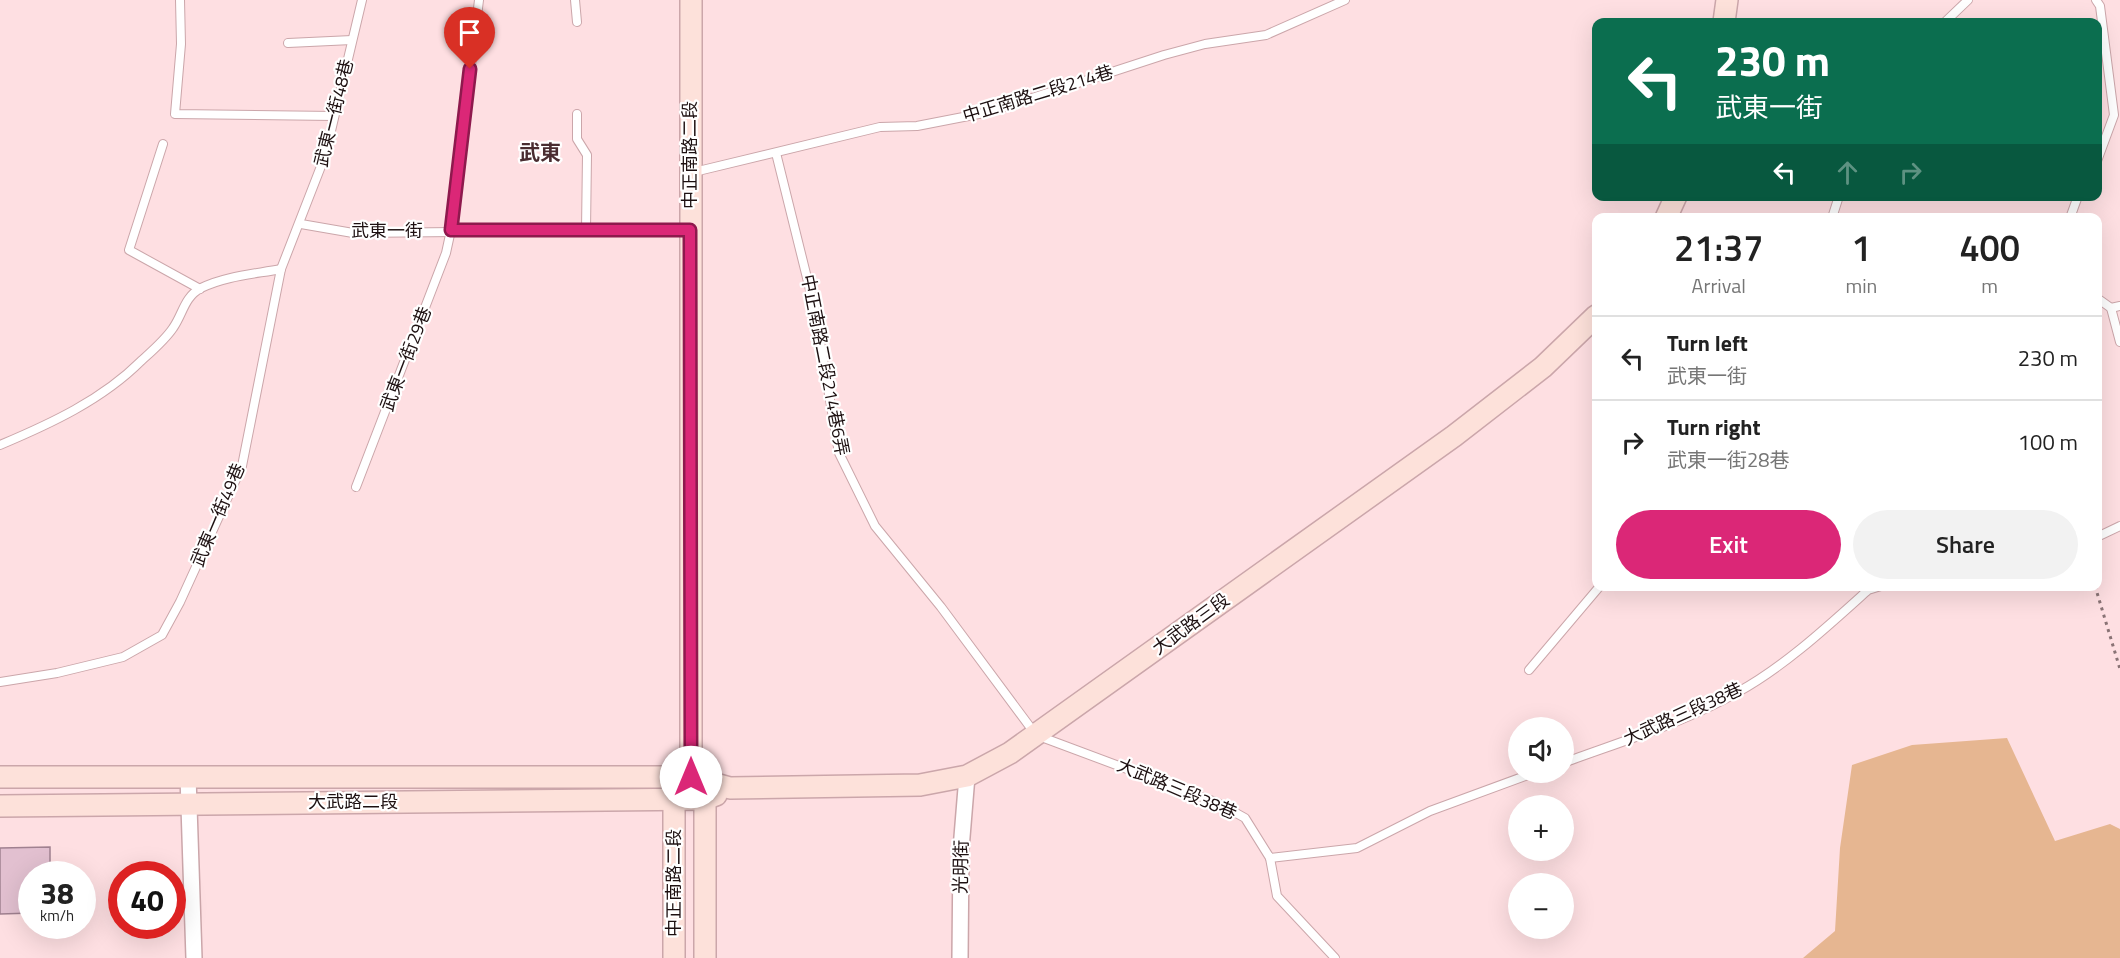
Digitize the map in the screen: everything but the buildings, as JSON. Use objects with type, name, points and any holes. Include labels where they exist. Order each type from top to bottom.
[{"type":"street","name":"中正南路二段","points":[[691,0],[691,777]]},
{"type":"street","name":"大武路三段","points":[[691,777],[730,788],[909,786],[967,776],[995,763],[1454,436],[1543,367],[1592,320]]},
{"type":"street","points":[[189,776],[194,958]]},
{"type":"street","name":"光明街","points":[[960,958],[961,849],[967,776]]},
{"type":"street","name":"大武路二段","points":[[0,777],[691,777]]},
{"type":"street","points":[[674,799],[691,777],[705,799]]},
{"type":"street","name":"大武路三段","points":[[705,799],[730,788]]},
{"type":"street","name":"中正南路二段","points":[[674,799],[674,958]]},
{"type":"street","name":"中正南路二段","points":[[705,799],[705,958]]},
{"type":"street","name":"大武路二段","points":[[0,806],[705,799]]},
{"type":"lane","points":[[180,0],[181,44],[175,114],[333,116]]},
{"type":"lane","name":"武東一街48巷","points":[[301,224],[325,156],[362,0]]},
{"type":"lane","name":"武東一街29巷","points":[[356,487],[446,253],[451,230],[478,0]]},
{"type":"lane","points":[[574,0],[577,22]]},
{"type":"lane","name":"中正南路二段214巷","points":[[690,173],[880,128],[917,126],[989,112],[1164,55],[1205,44],[1266,35],[1345,0]]},
{"type":"lane","points":[[1949,18],[1968,0]]},
{"type":"lane","points":[[2096,0],[2100,6],[2102,18]]},
{"type":"lane","points":[[2102,22],[2114,115],[2102,147]]},
{"type":"lane","points":[[288,43],[352,40]]},
{"type":"lane","points":[[577,114],[576,139],[588,154],[586,230]]},
{"type":"lane","points":[[163,144],[129,250],[200,289]]},
{"type":"lane","name":"中正南路二段214巷6弄","points":[[777,153],[814,306],[839,453],[875,526],[941,607],[1036,735]]},
{"type":"lane","name":"武東一街","points":[[301,224],[353,233],[451,230],[690,230]]},
{"type":"lane","name":"武東一街49巷","points":[[0,682],[57,673],[123,657],[162,635],[180,602],[242,466],[281,269],[301,224]]},
{"type":"lane","points":[[0,445],[49,425],[104,391],[140,363],[173,328],[185,301],[200,289],[238,276],[281,269]]},
{"type":"lane","points":[[2102,302],[2111,308],[2120,342]]},
{"type":"lane","points":[[2111,308],[2120,306]]},
{"type":"lane","points":[[2102,535],[2120,526]]},
{"type":"lane","points":[[1528,670],[1596,591]]},
{"type":"lane","name":"大武路三段38巷","points":[[1574,759],[1648,732],[1738,692],[1781,662],[1867,591]]},
{"type":"lane","name":"大武路三段38巷","points":[[1036,735],[1218,803],[1245,818],[1270,858]]},
{"type":"lane","points":[[1335,958],[1277,896],[1270,858],[1357,848],[1430,811],[1508,782]]},
{"type":"path","points":[[2097,591],[2120,669]]},
{"type":"shaded area","points":[[2007,738],[2055,841],[2110,824],[2120,829],[2120,958],[1803,958],[1835,931],[1840,848],[1852,765],[1912,745]]},
{"type":"district","name":"武東","points":[[540,153]]},
{"type":"route","points":[[470,69],[451,230],[690,230],[691,777]]}]
